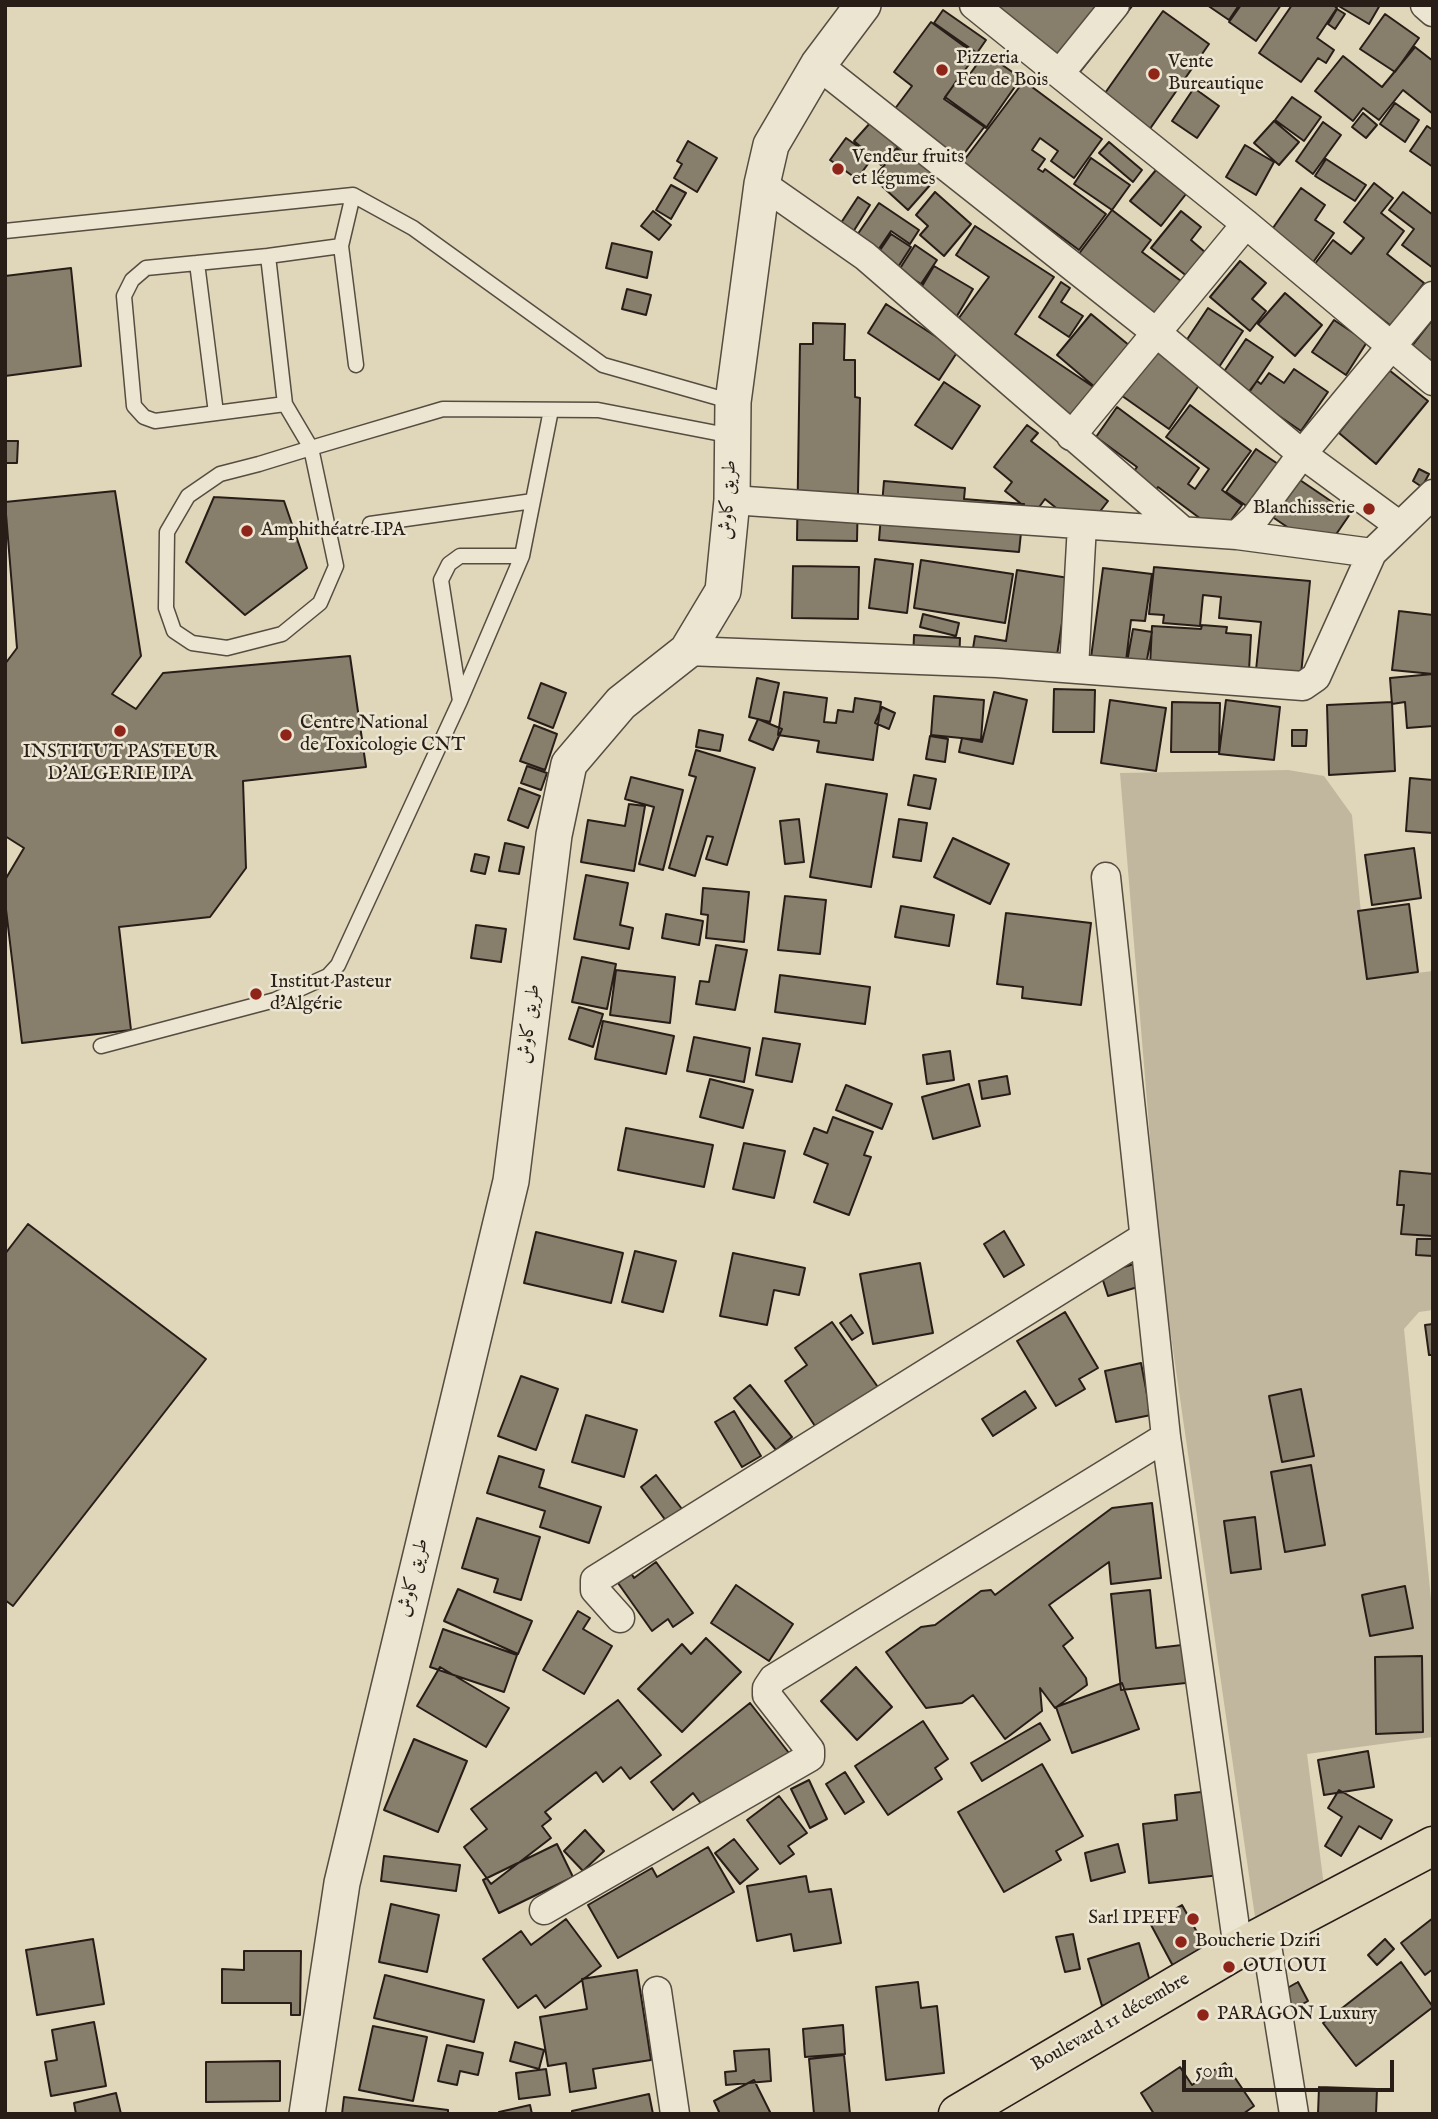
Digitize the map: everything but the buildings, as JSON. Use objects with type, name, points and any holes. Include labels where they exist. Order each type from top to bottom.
[{"type":"main road","name":"Boulevard 11 décembre","points":[[975,2109],[1251,1941],[1433,1846]]},
{"type":"street","name":"طريق كاوش","points":[[307,2114],[342,1883],[511,1181],[554,835],[569,764],[621,703],[687,650],[723,591],[732,500],[733,402],[762,184],[771,145],[818,65],[863,5]]},
{"type":"street","points":[[974,5],[1246,224],[1433,381]]},
{"type":"street","points":[[1060,73],[1115,5]]},
{"type":"street","points":[[1424,5],[1433,12]]},
{"type":"street","points":[[818,65],[1158,334],[1302,454],[1400,526]]},
{"type":"street","points":[[762,184],[865,256],[1183,531]]},
{"type":"street","points":[[1071,436],[1158,334],[1246,224]]},
{"type":"street","points":[[1237,535],[1255,518],[1302,454],[1433,296]]},
{"type":"street","points":[[687,650],[1074,668],[1303,685],[1316,677],[1373,553],[1433,494]]},
{"type":"street","points":[[732,500],[1237,535],[1373,553]]},
{"type":"street","points":[[1074,668],[1082,524]]},
{"type":"street","points":[[1106,877],[1166,1437],[1251,1941],[1294,2114]]},
{"type":"street","points":[[620,1618],[595,1590],[595,1580],[1143,1238]]},
{"type":"street","points":[[544,1910],[810,1757],[810,1749],[767,1695],[767,1688],[773,1679],[1166,1437]]},
{"type":"street","points":[[657,1990],[675,2114]]},
{"type":"lane","points":[[353,195],[341,246],[356,365]]},
{"type":"lane","points":[[5,231],[353,195],[413,228],[603,365],[733,402]]},
{"type":"lane","points":[[285,404],[155,421],[144,417],[134,406],[124,296],[132,280],[146,268],[341,246]]},
{"type":"lane","points":[[268,256],[285,404],[311,448],[336,566],[320,603],[282,634],[227,649],[192,643],[174,631],[166,608],[167,532],[188,496],[220,474],[311,448],[443,409],[598,410],[732,436]]},
{"type":"lane","points":[[197,263],[216,413]]},
{"type":"lane","points":[[101,1046],[275,1000],[328,976],[346,952],[460,701],[522,556],[551,410]]},
{"type":"lane","points":[[370,524],[533,501]]},
{"type":"lane","points":[[460,701],[441,580],[449,564],[460,556],[522,556]]},
{"type":"shaded area","points":[[1288,770],[1324,776],[1352,815],[1367,979],[1433,971],[1433,1310],[1419,1312],[1404,1329],[1433,1619],[1433,1737],[1307,1754],[1324,1886],[1255,1917],[1160,1260],[1120,773]]},
{"type":"place","name":"Pizzeria Feu de Bois","points":[[942,70]]},
{"type":"place","name":"Vente Bureautique","points":[[1154,74]]},
{"type":"place","name":"Vendeur fruits et légumes","points":[[838,169]]},
{"type":"place","name":"Blanchisserie","points":[[1369,509]]},
{"type":"place","name":"Amphithéatre IPA","points":[[247,531]]},
{"type":"place","name":"INSTITUT PASTEUR D'ALGERIE IPA","points":[[120,731]]},
{"type":"place","name":"Centre National de Toxicologie CNT","points":[[286,735]]},
{"type":"place","name":"Institut Pasteur d'Algérie","points":[[256,994]]},
{"type":"place","name":"Sarl IPEFF","points":[[1193,1919]]},
{"type":"place","name":"Boucherie Dziri","points":[[1181,1942]]},
{"type":"place","name":"OUI OUI","points":[[1229,1967]]},
{"type":"place","name":"PARAGON Luxury","points":[[1203,2015]]}]
